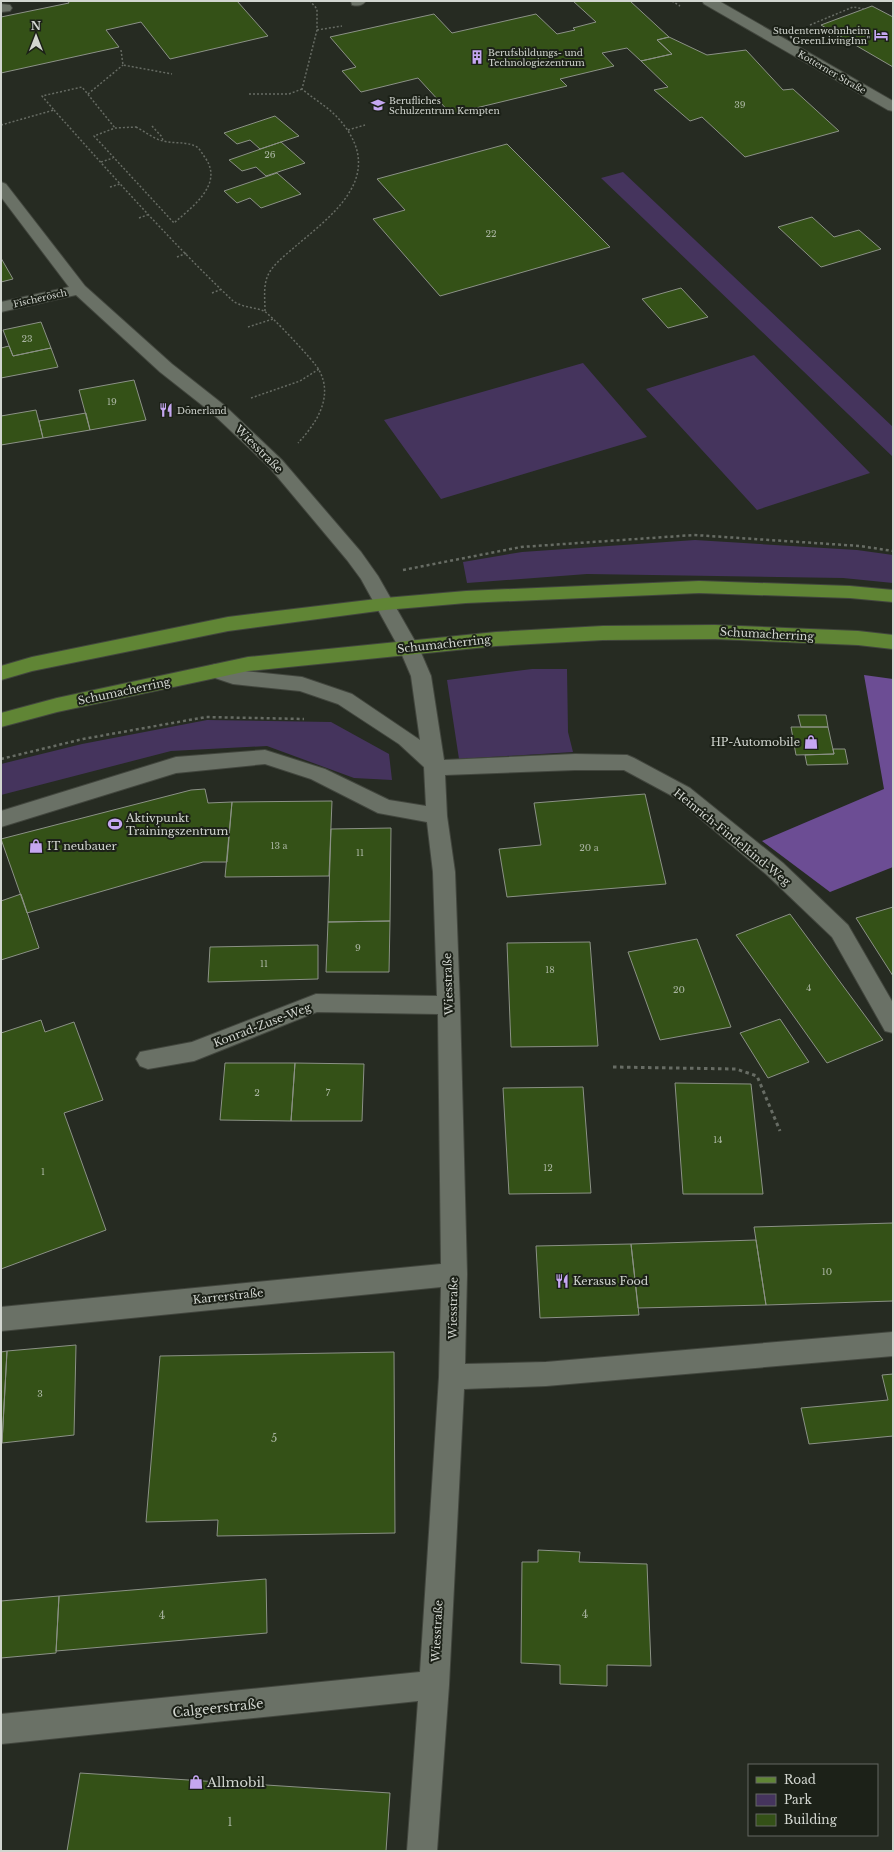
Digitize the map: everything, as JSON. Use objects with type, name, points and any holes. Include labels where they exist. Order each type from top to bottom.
[{"type":"main road","points":[[1,673],[32,664],[228,624],[386,604],[466,597],[699,588],[850,592],[893,596]]},
{"type":"main road","name":"Schumacherring","points":[[1,720],[57,705],[248,664],[496,639],[603,633],[715,632],[858,638],[893,642]]},
{"type":"street","name":"Kotterner Straße","points":[[709,1],[893,107]]},
{"type":"street","name":"Wiesstraße","points":[[1,187],[79,289],[166,368],[218,409],[276,464],[354,556],[369,576],[386,604],[409,648],[421,676],[435,766],[437,816],[444,872],[450,1005],[454,1274],[452,1377],[434,1685],[422,1851]]},
{"type":"street","name":"Fischerösch","points":[[1,307],[79,289]]},
{"type":"street","points":[[216,671],[233,677],[302,684],[345,699],[406,739],[435,766]]},
{"type":"street","points":[[1,819],[176,765],[265,757],[318,774],[385,807],[437,816]]},
{"type":"street","name":"Heinrich-Findelkind-Weg","points":[[435,766],[575,762],[627,763],[683,793],[775,869],[840,931],[893,1024]]},
{"type":"street","name":"Konrad-Zuse-Weg","points":[[148,1059],[194,1051],[316,1003],[450,1005]]},
{"type":"street","name":"Karrerstraße","points":[[1,1319],[454,1274]]},
{"type":"street","points":[[452,1377],[546,1374],[893,1344]]},
{"type":"street","name":"Calgeerstraße","points":[[1,1730],[434,1685]]},
{"type":"path","points":[[302,89],[317,30],[317,9],[310,1]]},
{"type":"path","points":[[777,40],[853,7],[864,9]]},
{"type":"path","points":[[121,50],[123,65]]},
{"type":"path","points":[[123,65],[172,74]]},
{"type":"path","points":[[88,94],[123,65]]},
{"type":"path","points":[[115,128],[82,87],[42,96],[120,184],[234,302],[265,311],[319,369],[324,378],[325,386],[323,408],[311,431],[276,464]]},
{"type":"path","points":[[249,94],[289,94],[302,89]]},
{"type":"path","points":[[265,311],[264,288],[268,275],[277,262],[327,218],[343,201],[353,187],[359,172],[359,159],[356,147],[348,130],[338,117],[323,104],[309,96],[302,89]]},
{"type":"path","points":[[1,125],[54,110]]},
{"type":"path","points":[[348,130],[365,124]]},
{"type":"path","points":[[152,126],[162,137],[163,141]]},
{"type":"path","points":[[136,127],[163,141],[183,142],[198,147],[211,169],[210,185],[196,203],[174,223],[94,136],[115,128],[136,127]]},
{"type":"path","points":[[101,162],[113,158]]},
{"type":"path","points":[[110,187],[120,184]]},
{"type":"path","points":[[139,218],[150,214]]},
{"type":"path","points":[[178,257],[187,253]]},
{"type":"path","points":[[212,293],[222,289]]},
{"type":"path","points":[[248,327],[273,319]]},
{"type":"path","points":[[218,409],[282,389],[300,381],[319,369]]},
{"type":"path","points":[[369,576],[521,547],[694,535],[860,546],[893,551]]},
{"type":"path","points":[[614,1067],[736,1069],[758,1076],[780,1131]]},
{"type":"green space","points":[[623,172],[893,427],[893,457],[601,178]]},
{"type":"green space","points":[[754,355],[870,473],[757,510],[646,389]]},
{"type":"green space","points":[[583,363],[647,437],[441,499],[384,420]]},
{"type":"green space","points":[[695,540],[857,550],[893,555],[893,583],[843,578],[587,574],[467,583],[463,562],[522,552]]},
{"type":"green space","points":[[532,669],[567,669],[568,732],[573,752],[459,759],[447,680]]},
{"type":"green space","points":[[207,720],[331,722],[389,754],[392,780],[354,778],[267,746],[171,751],[1,795],[1,764],[82,744]]},
{"type":"shaded area","points":[[864,675],[893,679],[893,867],[830,892],[762,841],[884,789]]},
{"type":"building","points":[[68,1],[237,1],[268,36],[170,59],[141,22],[106,30],[119,47],[1,73],[1,17],[69,3]]},
{"type":"building","name":"Berufsbildungs- und Technologiezentrum","points":[[573,1],[630,1],[669,37],[657,40],[672,54],[641,61],[627,48],[602,53],[614,66],[560,79],[567,86],[451,114],[418,78],[361,92],[342,71],[356,67],[330,37],[434,14],[452,33],[536,14],[557,34],[575,30],[573,28],[596,22]]},
{"type":"building","points":[[872,6],[893,17],[893,67],[821,25]]},
{"type":"building","points":[[669,37],[707,55],[746,50],[783,90],[793,89],[839,131],[745,157],[702,117],[690,121],[654,90],[668,87],[641,61],[672,54],[657,40]]},
{"type":"building","points":[[275,116],[299,136],[260,149],[250,140],[237,144],[224,133]]},
{"type":"building","points":[[281,142],[305,163],[266,176],[256,167],[242,171],[229,160]]},
{"type":"building","points":[[507,144],[610,247],[440,296],[373,219],[405,210],[377,179]]},
{"type":"building","points":[[277,173],[301,194],[261,208],[250,198],[237,203],[224,191]]},
{"type":"building","points":[[812,217],[834,237],[859,230],[881,249],[821,267],[778,227]]},
{"type":"building","points":[[1,258],[13,279],[1,282]]},
{"type":"building","points":[[681,288],[708,317],[668,328],[642,299]]},
{"type":"building","points":[[41,322],[51,348],[13,356],[3,330]]},
{"type":"building","points":[[9,346],[13,356],[51,348],[58,367],[1,378],[1,348]]},
{"type":"building","points":[[134,380],[146,420],[90,430],[79,390]]},
{"type":"building","points":[[36,410],[43,438],[1,445],[1,416]]},
{"type":"building","points":[[86,413],[90,430],[43,438],[39,421]]},
{"type":"building","points":[[798,715],[826,715],[828,727],[801,727]]},
{"type":"building","points":[[791,727],[828,727],[834,754],[796,755]]},
{"type":"building","points":[[833,749],[845,749],[848,764],[807,765],[805,755],[834,754]]},
{"type":"building","points":[[205,789],[208,803],[232,802],[227,862],[203,862],[27,913],[1,839],[191,790]]},
{"type":"building","points":[[645,794],[666,884],[507,897],[499,849],[541,845],[534,803]]},
{"type":"building","points":[[332,801],[329,876],[225,877],[232,802]]},
{"type":"building","points":[[391,828],[390,921],[328,922],[331,829]]},
{"type":"building","points":[[21,894],[39,948],[1,960],[1,901]]},
{"type":"building","points":[[893,907],[893,976],[856,918]]},
{"type":"building","points":[[790,914],[883,1040],[827,1063],[736,935]]},
{"type":"building","points":[[390,921],[389,972],[326,972],[328,922]]},
{"type":"building","points":[[697,939],[731,1027],[660,1040],[628,952]]},
{"type":"building","points":[[590,942],[598,1046],[511,1047],[507,943]]},
{"type":"building","points":[[318,945],[318,979],[208,982],[210,947]]},
{"type":"building","points":[[780,1019],[809,1062],[768,1078],[740,1033]]},
{"type":"building","points":[[41,1020],[45,1032],[74,1022],[103,1100],[64,1113],[106,1230],[1,1269],[1,1033]]},
{"type":"building","points":[[225,1063],[295,1063],[291,1121],[220,1120]]},
{"type":"building","points":[[295,1063],[364,1064],[362,1121],[291,1121]]},
{"type":"building","points":[[675,1083],[751,1084],[763,1194],[683,1194]]},
{"type":"building","points":[[583,1087],[591,1193],[509,1194],[503,1088]]},
{"type":"building","points":[[893,1223],[893,1301],[766,1305],[754,1227]]},
{"type":"building","points":[[756,1240],[766,1305],[638,1308],[631,1244]]},
{"type":"building","points":[[631,1244],[639,1315],[540,1318],[536,1246]]},
{"type":"building","points":[[76,1345],[74,1435],[2,1443],[7,1351]]},
{"type":"building","points":[[7,1351],[2,1443],[1,1443],[1,1352]]},
{"type":"building","points":[[394,1352],[395,1533],[217,1536],[218,1520],[146,1522],[160,1356]]},
{"type":"building","points":[[893,1374],[893,1436],[809,1444],[801,1408],[888,1400],[882,1375]]},
{"type":"building","points":[[538,1550],[580,1552],[579,1562],[647,1564],[651,1666],[607,1665],[607,1686],[560,1684],[560,1665],[521,1663],[522,1562],[538,1562]]},
{"type":"building","points":[[266,1579],[267,1633],[56,1651],[59,1596]]},
{"type":"building","points":[[59,1596],[56,1653],[1,1658],[1,1601]]},
{"type":"building","points":[[80,1773],[390,1793],[386,1851],[67,1851]]},
{"type":"place","name":"Studentenwohnheim \"GreenLivingInn\"","points":[[881,35]]},
{"type":"place","name":"Berufsbildungs- und Technologiezentrum","points":[[477,57]]},
{"type":"place","name":"Berufliches Schulzentrum Kempten","points":[[378,105]]},
{"type":"place","name":"Dönerland","points":[[166,410]]},
{"type":"place","name":"HP-Automobile","points":[[811,742]]},
{"type":"place","name":"Aktivpunkt Trainingszentrum","points":[[115,824]]},
{"type":"place","name":"IT neubauer","points":[[36,846]]},
{"type":"place","name":"Kerasus Food","points":[[562,1281]]},
{"type":"place","name":"Allmobil","points":[[196,1782]]}]
